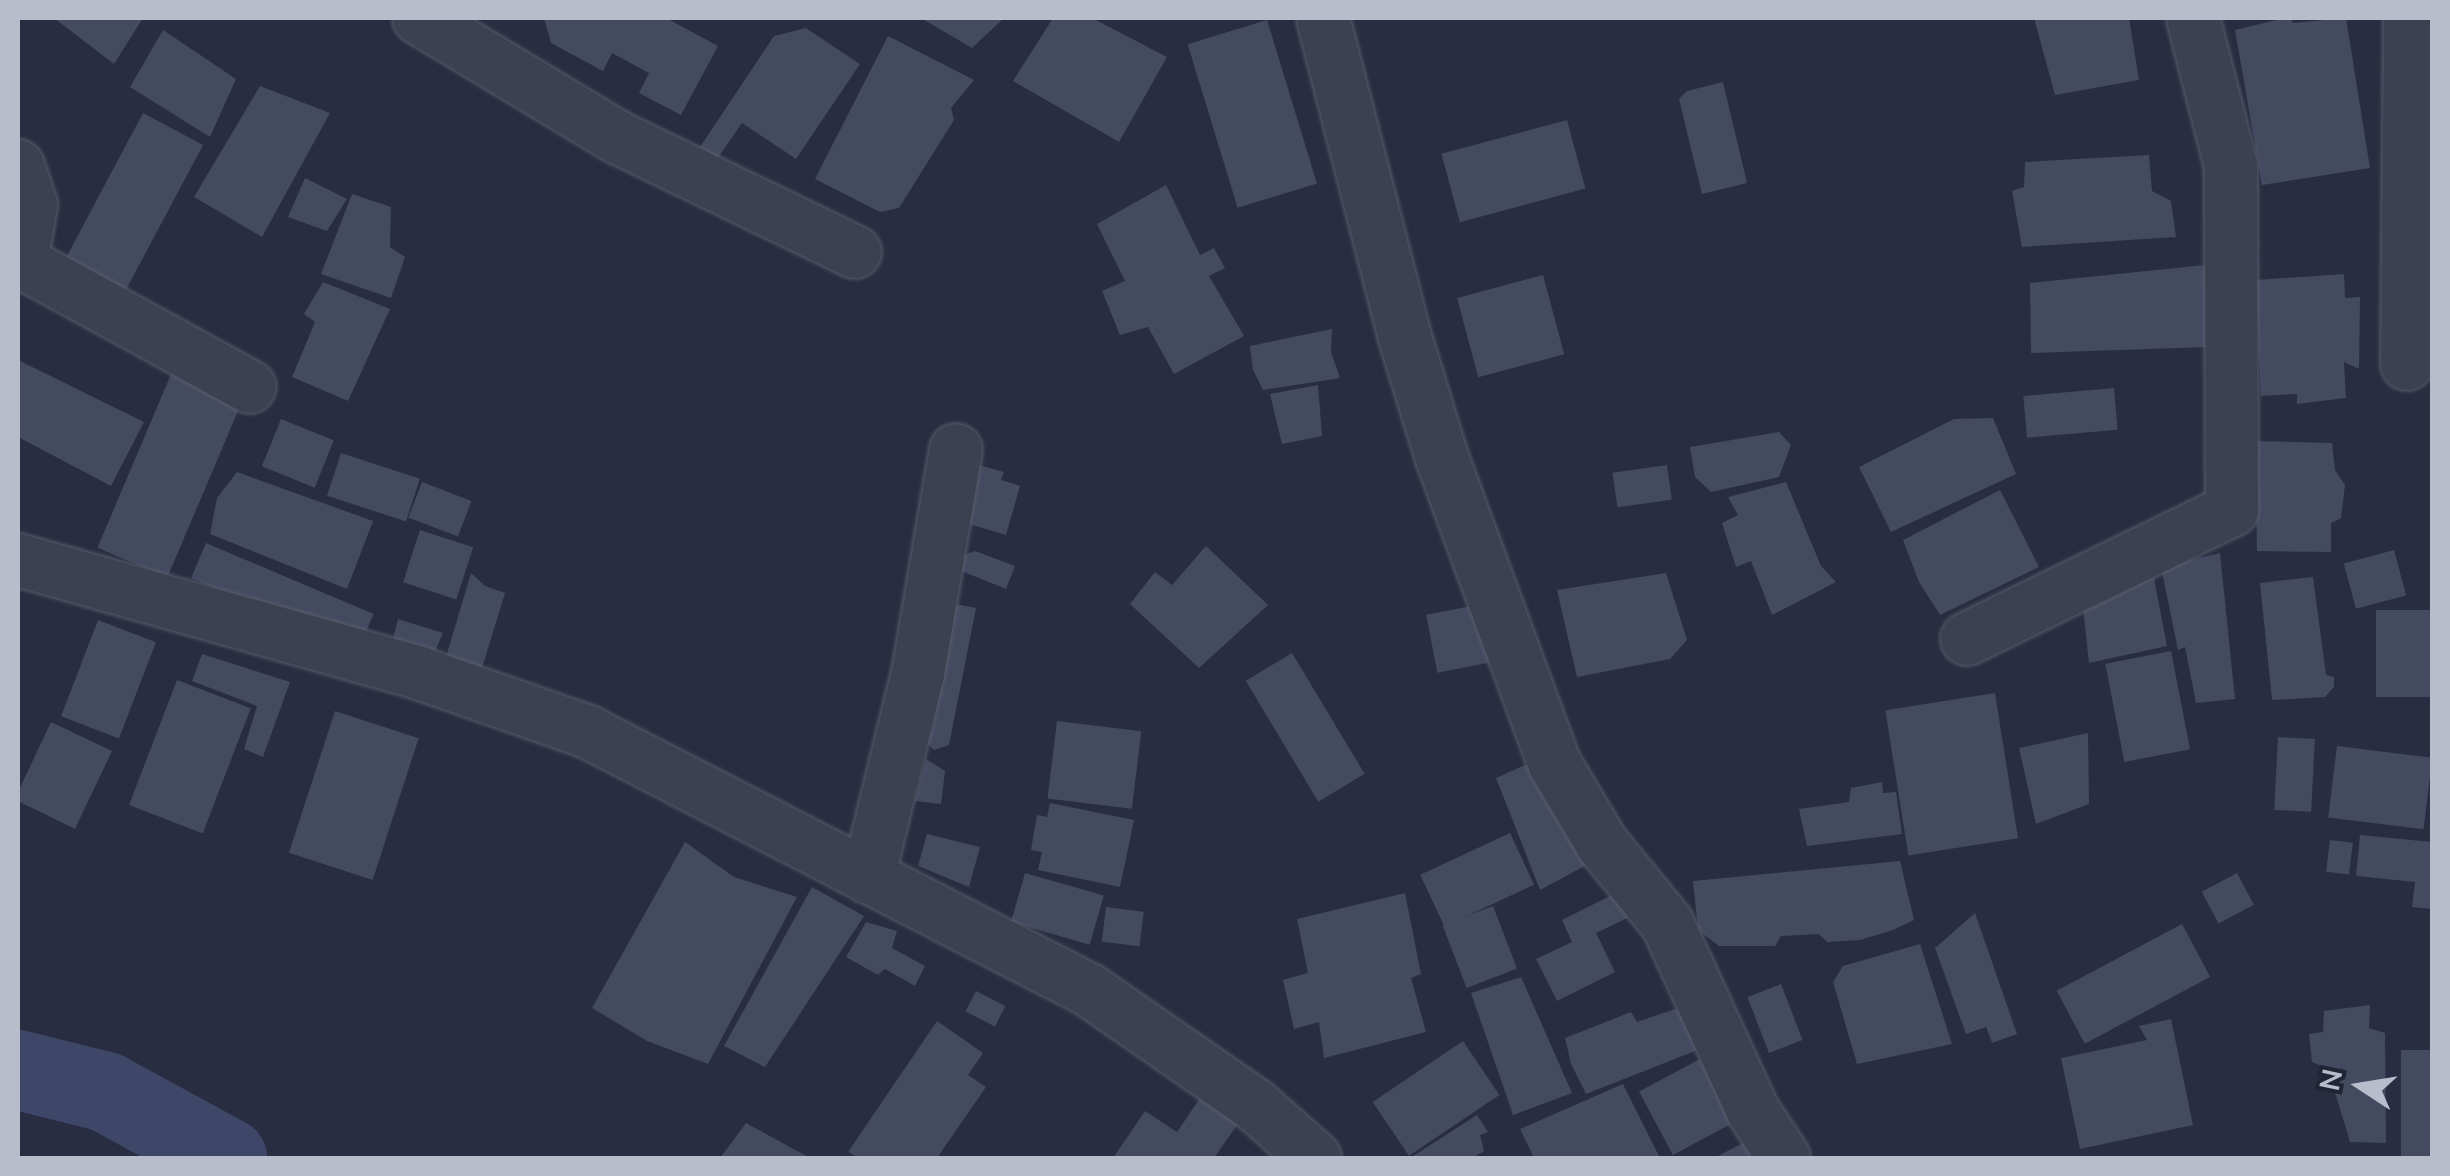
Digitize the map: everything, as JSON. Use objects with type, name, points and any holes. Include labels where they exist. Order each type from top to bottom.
[{"type":"street","points":[[419,18],[619,138],[855,252]]},
{"type":"street","points":[[1323,18],[1404,334],[1442,458],[1554,762],[1602,844],[1667,924],[1752,1112],[1784,1158]]},
{"type":"street","points":[[1967,638],[2232,510],[2231,166],[2193,18]]},
{"type":"street","points":[[2407,364],[2410,18]]},
{"type":"street","points":[[18,166],[30,205],[19,261],[250,387]]},
{"type":"street","points":[[868,877],[918,674],[956,450]]},
{"type":"street","points":[[18,560],[419,674],[588,732],[1088,990],[1256,1105],[1316,1158]]},
{"type":"building","points":[[54,18],[143,18],[114,64]]},
{"type":"building","points":[[544,18],[666,18],[718,46],[681,115],[639,93],[649,73],[612,53],[603,71],[551,43]]},
{"type":"building","points":[[921,18],[1004,18],[972,48]]},
{"type":"building","points":[[1053,18],[1092,18],[1167,57],[1119,142],[1013,81]]},
{"type":"building","points":[[2034,18],[2129,18],[2139,80],[2055,95]]},
{"type":"building","points":[[2291,18],[2293,23],[2346,18],[2370,168],[2262,185],[2235,30]]},
{"type":"building","points":[[1267,20],[1317,184],[1238,208],[1188,44]]},
{"type":"building","points":[[806,28],[860,64],[796,159],[742,123],[717,159],[700,147],[774,36]]},
{"type":"building","points":[[163,30],[236,79],[210,137],[130,87]]},
{"type":"building","points":[[888,36],[974,80],[951,108],[954,120],[899,208],[880,212],[815,179]]},
{"type":"building","points":[[1723,82],[1747,183],[1702,194],[1679,99],[1687,91]]},
{"type":"building","points":[[260,86],[330,113],[262,237],[194,197]]},
{"type":"building","points":[[143,113],[203,145],[120,300],[60,268]]},
{"type":"building","points":[[1567,120],[1585,189],[1460,222],[1441,154]]},
{"type":"building","points":[[2149,155],[2152,191],[2171,201],[2176,237],[2022,247],[2012,191],[2024,187],[2025,162]]},
{"type":"building","points":[[305,178],[347,199],[327,231],[288,217]]},
{"type":"building","points":[[1166,185],[1200,255],[1214,248],[1225,268],[1209,276],[1244,336],[1174,374],[1148,327],[1120,335],[1102,291],[1125,281],[1097,224]]},
{"type":"building","points":[[352,194],[391,207],[390,247],[405,257],[391,298],[321,274]]},
{"type":"building","points":[[2205,265],[2208,347],[2031,353],[2030,283]]},
{"type":"building","points":[[2344,274],[2345,298],[2360,297],[2359,369],[2344,362],[2346,398],[2297,404],[2297,394],[2261,396],[2256,280]]},
{"type":"building","points":[[1543,275],[1564,354],[1478,377],[1457,298]]},
{"type":"building","points":[[323,282],[390,309],[348,401],[292,377],[315,322],[304,314]]},
{"type":"building","points":[[1332,329],[1331,352],[1340,378],[1263,390],[1253,370],[1250,346]]},
{"type":"building","points":[[18,360],[144,422],[111,486],[18,437]]},
{"type":"building","points":[[172,372],[242,402],[167,578],[97,548]]},
{"type":"building","points":[[1318,385],[1322,436],[1282,444],[1270,394]]},
{"type":"building","points":[[2114,388],[2118,430],[2027,438],[2023,396]]},
{"type":"building","points":[[1993,418],[2016,474],[1891,532],[1859,467],[1954,419]]},
{"type":"building","points":[[281,419],[334,440],[315,488],[262,466]]},
{"type":"building","points":[[1779,432],[1791,445],[1779,477],[1711,492],[1695,477],[1690,447]]},
{"type":"building","points":[[2255,441],[2332,443],[2335,470],[2345,485],[2341,518],[2331,523],[2331,552],[2257,551]]},
{"type":"building","points":[[341,453],[420,479],[406,521],[327,496]]},
{"type":"building","points":[[979,465],[1004,472],[1001,480],[1020,486],[1006,535],[962,522]]},
{"type":"building","points":[[1667,465],[1672,500],[1617,507],[1613,473]]},
{"type":"building","points":[[237,472],[373,521],[347,589],[210,534],[217,498]]},
{"type":"building","points":[[422,482],[471,501],[458,536],[408,517]]},
{"type":"building","points":[[1786,482],[1821,566],[1836,582],[1772,615],[1751,561],[1736,567],[1722,523],[1738,515],[1728,497]]},
{"type":"building","points":[[2000,490],[2039,567],[1940,615],[1919,582],[1903,540]]},
{"type":"building","points":[[420,530],[473,547],[456,600],[403,582]]},
{"type":"building","points":[[206,543],[374,614],[359,649],[191,578]]},
{"type":"building","points":[[1206,546],[1268,605],[1199,668],[1130,604],[1155,572],[1172,585]]},
{"type":"building","points":[[2394,550],[2406,595],[2356,609],[2344,563]]},
{"type":"building","points":[[975,551],[1015,566],[1006,589],[959,570],[961,556]]},
{"type":"building","points":[[2220,553],[2235,699],[2196,703],[2185,647],[2178,650],[2161,567]]},
{"type":"building","points":[[2152,568],[2167,646],[2089,663],[2081,590]]},
{"type":"building","points":[[471,573],[485,586],[505,593],[482,668],[446,657]]},
{"type":"building","points":[[1666,573],[1687,640],[1670,659],[1577,677],[1557,590]]},
{"type":"building","points":[[2313,577],[2326,675],[2334,677],[2334,687],[2325,697],[2272,700],[2260,583]]},
{"type":"building","points":[[1487,603],[1498,661],[1437,673],[1426,615]]},
{"type":"building","points":[[956,604],[976,608],[949,745],[934,750],[924,740],[926,729],[932,731]]},
{"type":"building","points":[[2376,610],[2432,610],[2432,697],[2376,697]]},
{"type":"building","points":[[398,619],[443,633],[431,661],[390,650]]},
{"type":"building","points":[[98,620],[156,642],[119,738],[61,716]]},
{"type":"building","points":[[2171,651],[2190,749],[2124,762],[2105,664]]},
{"type":"building","points":[[1292,653],[1365,774],[1318,802],[1246,681]]},
{"type":"building","points":[[202,654],[290,682],[263,757],[244,749],[257,706],[192,681]]},
{"type":"building","points":[[177,680],[251,708],[203,833],[129,805]]},
{"type":"building","points":[[1995,693],[2018,838],[1908,856],[1885,710]]},
{"type":"building","points":[[335,711],[419,738],[373,880],[289,853]]},
{"type":"building","points":[[1057,721],[1141,731],[1132,809],[1047,798]]},
{"type":"building","points":[[51,722],[112,751],[75,829],[18,801],[18,792]]},
{"type":"building","points":[[2088,733],[2089,804],[2036,824],[2019,748]]},
{"type":"building","points":[[2278,737],[2315,739],[2311,812],[2274,810]]},
{"type":"building","points":[[2337,746],[2432,758],[2424,829],[2328,817]]},
{"type":"building","points":[[926,759],[945,771],[941,804],[915,801]]},
{"type":"building","points":[[1536,760],[1594,861],[1540,890],[1496,778]]},
{"type":"building","points":[[1882,782],[1883,793],[1896,792],[1902,834],[1807,846],[1799,809],[1849,802],[1851,788]]},
{"type":"building","points":[[1050,803],[1134,820],[1120,887],[1038,870],[1042,852],[1031,850],[1037,815],[1047,817]]},
{"type":"building","points":[[1510,833],[1534,885],[1444,926],[1420,875]]},
{"type":"building","points":[[927,834],[980,847],[969,887],[918,866]]},
{"type":"building","points":[[2360,835],[2432,842],[2432,909],[2412,907],[2415,882],[2356,876]]},
{"type":"building","points":[[2330,840],[2353,843],[2349,875],[2326,872]]},
{"type":"building","points":[[685,842],[734,877],[797,897],[708,1064],[647,1041],[592,1008]]},
{"type":"building","points":[[1900,861],[1914,920],[1893,930],[1860,940],[1827,942],[1819,934],[1781,936],[1775,946],[1719,946],[1698,930],[1693,881]]},
{"type":"building","points":[[1025,873],[1104,896],[1090,945],[1011,922]]},
{"type":"building","points":[[2237,873],[2254,905],[2219,924],[2202,892]]},
{"type":"building","points":[[812,887],[864,916],[765,1067],[724,1046]]},
{"type":"building","points":[[1626,888],[1638,913],[1596,933],[1615,972],[1557,1001],[1536,959],[1572,942],[1562,920]]},
{"type":"building","points":[[1405,893],[1421,974],[1411,978],[1426,1032],[1324,1058],[1319,1022],[1294,1029],[1283,980],[1308,973],[1297,919]]},
{"type":"building","points":[[1493,906],[1517,969],[1467,988],[1443,925]]},
{"type":"building","points":[[1106,907],[1144,912],[1139,946],[1102,942]]},
{"type":"building","points":[[1975,913],[2017,1034],[1992,1043],[1986,1027],[1966,1034],[1935,948]]},
{"type":"building","points":[[866,922],[897,931],[892,948],[925,966],[915,986],[885,969],[878,975],[846,957]]},
{"type":"building","points":[[2182,924],[2210,977],[2085,1044],[2057,991]]},
{"type":"building","points":[[1920,944],[1952,1044],[1857,1064],[1833,982],[1843,966]]},
{"type":"building","points":[[1521,977],[1572,1093],[1513,1115],[1471,993]]},
{"type":"building","points":[[1781,984],[1803,1040],[1769,1053],[1747,997]]},
{"type":"building","points":[[976,991],[1005,1006],[995,1026],[966,1011]]},
{"type":"building","points":[[2370,1005],[2369,1028],[2385,1033],[2386,1143],[2350,1142],[2328,1069],[2312,1062],[2309,1034],[2323,1032],[2324,1011]]},
{"type":"building","points":[[1684,1006],[1700,1049],[1586,1094],[1571,1064],[1565,1038],[1631,1012],[1637,1022]]},
{"type":"building","points":[[2171,1019],[2193,1125],[2080,1149],[2061,1058],[2147,1040],[2139,1026]]},
{"type":"building","points":[[937,1021],[983,1053],[968,1075],[986,1087],[937,1158],[859,1158],[848,1152]]},
{"type":"building","points":[[1463,1041],[1499,1095],[1409,1156],[1373,1102]]},
{"type":"building","points":[[2401,1050],[2432,1050],[2432,1158],[2401,1158]]},
{"type":"building","points":[[1700,1059],[1734,1123],[1673,1155],[1639,1091]]},
{"type":"building","points":[[1623,1084],[1659,1156],[1534,1158],[1520,1129]]},
{"type":"building","points":[[1202,1095],[1240,1121],[1214,1158],[1113,1158],[1145,1111],[1177,1132]]},
{"type":"building","points":[[1477,1115],[1488,1132],[1480,1135],[1484,1151],[1472,1158],[1410,1158]]},
{"type":"building","points":[[746,1123],[810,1158],[720,1158]]},
{"type":"building","points":[[1747,1141],[1755,1158],[1714,1158]]},
{"type":"waterway","points":[[18,1070],[106,1092],[227,1158]]}]
